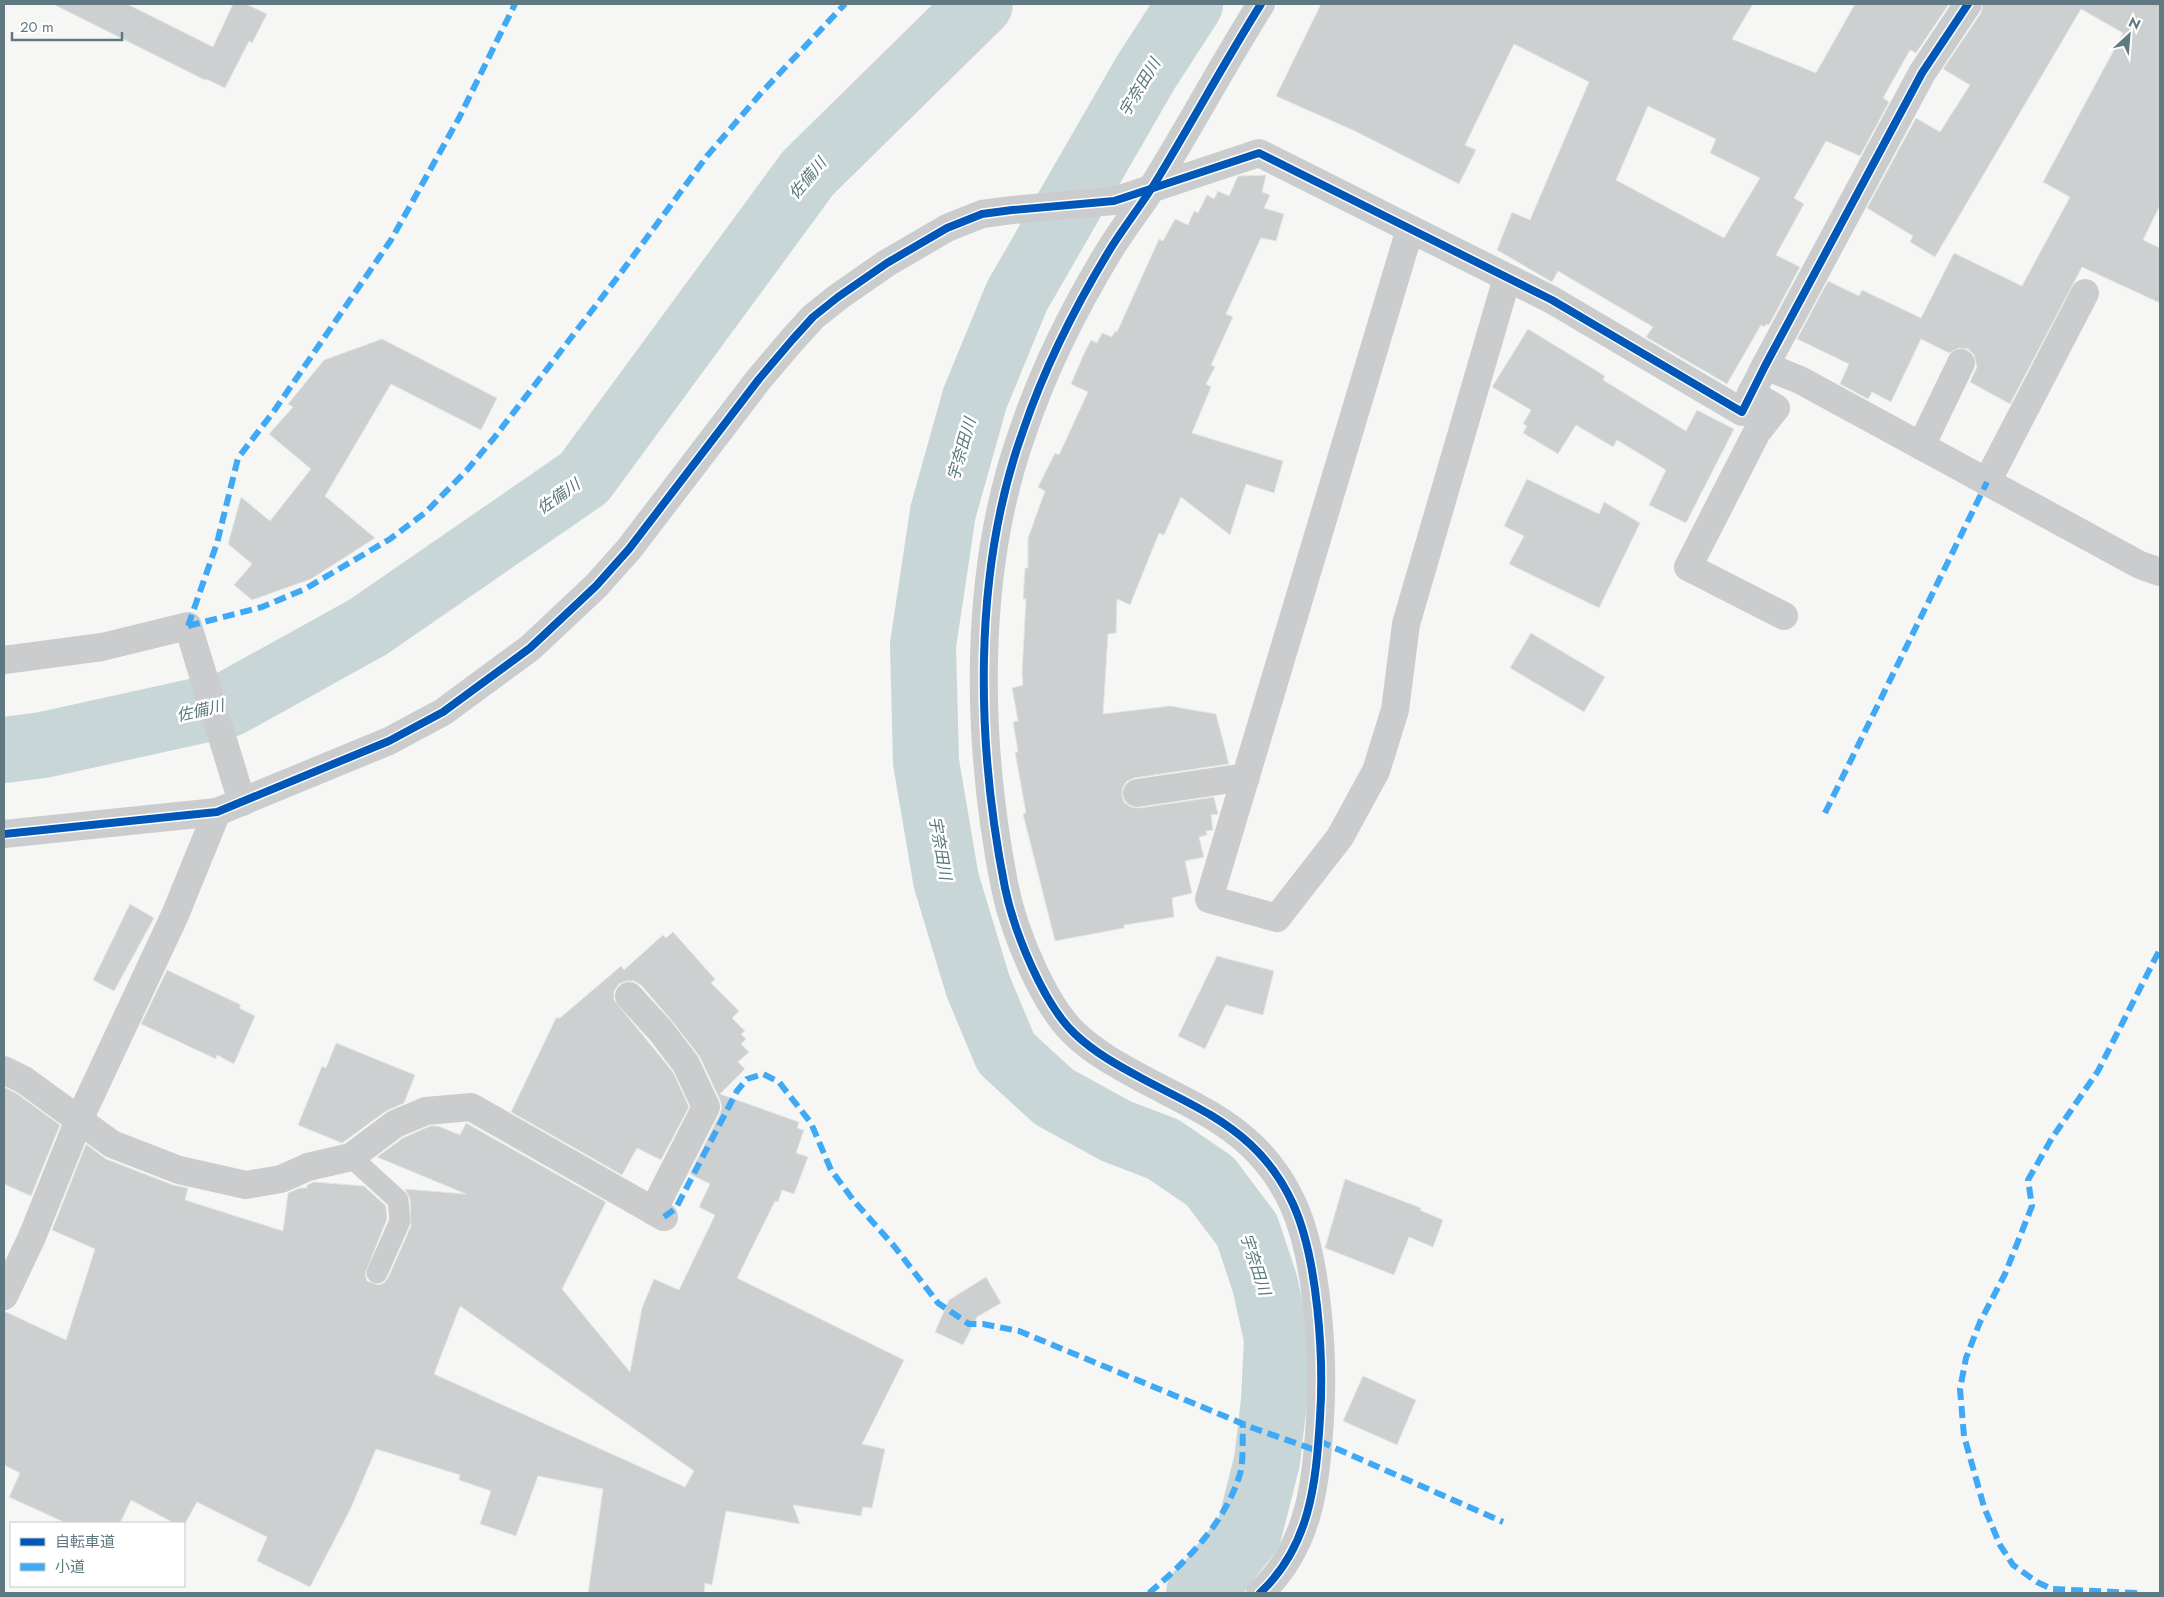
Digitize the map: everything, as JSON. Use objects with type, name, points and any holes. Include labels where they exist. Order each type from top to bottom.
[{"type":"street","points":[[1260,1593],[1294,1550],[1308,1509],[1318,1451],[1321,1409],[1320,1351],[1315,1297],[1307,1249],[1294,1205],[1274,1172],[1252,1146],[1221,1120],[1103,1057],[1071,1031],[1052,1003],[1021,944],[1006,891],[986,752],[985,640],[991,564],[1004,495],[1022,432],[1045,376],[1073,317],[1109,251],[1152,188],[1261,4]]},
{"type":"street","points":[[4,834],[229,807],[389,741],[443,712],[530,648],[596,586],[629,549],[758,380],[813,317],[887,263],[947,228],[982,214],[1107,201],[1260,153],[1552,300],[1742,412],[1764,366],[1922,73],[1968,4]]},
{"type":"street","points":[[1410,229],[1209,899],[1277,918],[1340,837],[1376,771],[1395,710],[1406,624],[1507,278]]},
{"type":"street","points":[[1987,482],[2085,293]]},
{"type":"street","points":[[1920,446],[1961,363]]},
{"type":"street","points":[[1764,366],[1800,380],[2140,565],[2160,572]]},
{"type":"street","points":[[1751,393],[1776,408],[1757,432],[1688,567],[1784,616]]},
{"type":"street","points":[[4,660],[102,647],[188,626],[229,807],[175,915],[79,1120],[32,1237],[4,1296]]},
{"type":"street","points":[[1137,793],[1246,777]]},
{"type":"street","points":[[4,1070],[24,1080],[112,1144],[179,1170],[246,1185],[281,1179],[308,1167],[351,1157],[395,1124],[426,1111],[471,1107],[658,1214],[706,1107],[686,1064],[660,1030],[629,996]]},
{"type":"lane","points":[[351,1157],[398,1200],[400,1221],[377,1273]]},
{"type":"building","points":[[53,4],[127,4],[213,47],[233,4],[246,4],[267,14],[252,43],[249,41],[225,88],[205,80]]},
{"type":"building","points":[[1321,4],[1753,4],[1732,39],[1816,73],[1855,4],[1949,4],[1916,53],[1910,50],[1883,98],[1889,102],[1860,156],[1826,141],[1794,198],[1804,204],[1776,255],[1800,267],[1769,325],[1766,324],[1765,327],[1761,325],[1727,384],[1646,337],[1653,327],[1558,271],[1552,282],[1497,250],[1512,212],[1530,220],[1589,82],[1514,44],[1465,145],[1476,150],[1459,184],[1357,132],[1276,96]],"holes":[[[1648,106],[1716,139],[1710,153],[1760,178],[1724,238],[1616,180]]]},
{"type":"building","points":[[1983,4],[2160,4],[2160,205],[2143,240],[2160,248],[2160,303],[2082,267],[2010,404],[1970,382],[1977,367],[1974,355],[1968,349],[1959,348],[1949,353],[1921,339],[1891,402],[1872,392],[1868,399],[1840,384],[1849,364],[1797,339],[1828,281],[1859,296],[1862,290],[1921,318],[1954,253],[2022,286],[2070,197],[2043,182],[2123,33],[2081,9],[1935,257],[1910,242],[1913,236],[1867,208],[1916,118],[1940,132],[1970,85],[1943,69],[1981,13]]},
{"type":"building","points":[[1266,175],[1262,192],[1270,195],[1264,208],[1284,214],[1276,241],[1261,238],[1226,314],[1233,317],[1211,365],[1215,367],[1206,384],[1211,387],[1192,433],[1283,461],[1274,493],[1246,484],[1230,535],[1181,497],[1164,535],[1159,533],[1130,605],[1117,599],[1116,633],[1108,634],[1103,714],[1170,706],[1216,714],[1229,764],[1134,778],[1127,781],[1123,787],[1122,795],[1124,802],[1131,807],[1139,808],[1214,797],[1218,814],[1211,815],[1213,830],[1206,831],[1207,835],[1199,837],[1204,857],[1185,861],[1192,893],[1172,898],[1174,917],[1124,925],[1124,928],[1055,941],[1023,814],[1026,813],[1015,752],[1018,752],[1013,722],[1018,721],[1012,688],[1023,685],[1026,599],[1023,599],[1025,568],[1028,568],[1028,538],[1045,491],[1038,487],[1055,453],[1059,455],[1088,392],[1071,384],[1083,356],[1091,340],[1097,343],[1102,333],[1112,337],[1115,331],[1117,332],[1159,239],[1163,241],[1175,219],[1188,225],[1194,211],[1198,213],[1207,195],[1214,199],[1218,191],[1229,196],[1238,176]]},
{"type":"building","points":[[1528,329],[1605,376],[1603,380],[1686,431],[1697,410],[1734,429],[1686,523],[1649,505],[1666,470],[1617,440],[1613,447],[1576,425],[1558,454],[1523,433],[1527,426],[1523,424],[1531,410],[1492,387]]},
{"type":"building","points":[[382,339],[497,398],[481,430],[391,384],[325,496],[375,538],[311,579],[252,600],[234,585],[252,564],[228,544],[241,497],[270,521],[311,469],[269,434],[293,407],[288,404],[324,360]]},
{"type":"building","points":[[1527,479],[1599,514],[1604,502],[1640,523],[1599,608],[1509,564],[1524,536],[1504,526]]},
{"type":"building","points":[[1531,633],[1605,677],[1584,712],[1510,668]]},
{"type":"building","points":[[130,904],[154,918],[114,991],[93,980]]},
{"type":"building","points":[[673,932],[715,979],[711,983],[739,1011],[732,1018],[745,1031],[741,1034],[746,1039],[741,1044],[749,1052],[738,1062],[745,1069],[720,1094],[799,1122],[797,1128],[804,1130],[796,1153],[808,1157],[794,1194],[782,1190],[778,1202],[775,1201],[737,1278],[904,1360],[862,1444],[885,1449],[872,1508],[863,1507],[861,1516],[793,1505],[800,1524],[726,1511],[712,1585],[705,1583],[704,1593],[588,1593],[603,1489],[538,1476],[516,1536],[480,1524],[491,1491],[459,1480],[460,1475],[376,1449],[350,1510],[310,1587],[257,1561],[267,1537],[197,1502],[185,1523],[172,1522],[131,1500],[120,1522],[64,1522],[9,1497],[20,1473],[4,1465],[4,1311],[66,1340],[95,1249],[52,1230],[86,1144],[106,1159],[173,1185],[188,1188],[185,1200],[283,1231],[288,1193],[300,1188],[307,1188],[307,1185],[314,1182],[364,1186],[386,1206],[387,1219],[365,1274],[367,1281],[378,1285],[384,1283],[388,1278],[411,1226],[410,1199],[405,1189],[466,1194],[377,1157],[403,1138],[430,1126],[438,1126],[460,1135],[466,1123],[606,1202],[562,1289],[630,1372],[642,1308],[654,1279],[679,1290],[715,1215],[699,1207],[710,1184],[690,1174],[720,1114],[722,1107],[720,1100],[700,1057],[672,1021],[641,985],[634,981],[626,981],[619,984],[614,991],[614,1000],[673,1072],[689,1107],[661,1160],[637,1148],[622,1175],[511,1112],[556,1018],[560,1018],[621,966],[624,970],[663,935],[666,938]],"holes":[[[460,1306],[694,1471],[685,1487],[434,1374]]]},
{"type":"building","points":[[1217,956],[1274,971],[1263,1015],[1226,1005],[1205,1049],[1178,1036]]},
{"type":"building","points":[[167,970],[241,1005],[239,1008],[255,1016],[234,1064],[217,1055],[216,1059],[141,1024]]},
{"type":"building","points":[[336,1043],[415,1075],[404,1103],[386,1111],[342,1143],[298,1125],[322,1066],[326,1068]]},
{"type":"building","points":[[4,1087],[16,1093],[60,1125],[31,1196],[4,1184]]},
{"type":"building","points":[[1345,1179],[1421,1208],[1420,1210],[1443,1220],[1433,1247],[1409,1237],[1394,1275],[1325,1248]]},
{"type":"building","points":[[986,1277],[1001,1303],[977,1317],[963,1345],[935,1332],[949,1300]]},
{"type":"building","points":[[1363,1376],[1416,1400],[1397,1445],[1343,1421]]},
{"type":"waterway","name":"佐備川","points":[[4,750],[43,745],[229,704],[368,627],[584,478],[808,173],[980,4]]},
{"type":"waterway","name":"宇奈田川","points":[[1190,4],[1146,72],[1017,296],[975,398],[943,512],[923,645],[926,762],[946,880],[978,986],[1006,1053],[1054,1097],[1116,1131],[1163,1149],[1210,1181],[1247,1230],[1265,1284],[1277,1339],[1274,1401],[1267,1461],[1249,1532],[1208,1585],[1199,1593]]},
{"type":"marked path","points":[[188,626],[217,543],[238,458],[274,411],[391,240],[459,118],[515,4]]},
{"type":"marked path","points":[[188,626],[262,607],[305,589],[390,539],[426,512],[467,470],[494,438],[620,274],[707,156],[762,92],[845,4]]},
{"type":"marked path","points":[[1825,813],[1987,482]]},
{"type":"marked path","points":[[2137,1593],[2052,1589],[2037,1582],[2013,1565],[2000,1545],[1984,1507],[1964,1436],[1960,1389],[1966,1358],[1980,1322],[2005,1274],[2032,1206],[2028,1180],[2052,1138],[2098,1071],[2160,949]]},
{"type":"marked path","points":[[664,1217],[676,1208],[737,1091],[747,1079],[763,1074],[779,1082],[811,1123],[831,1170],[854,1201],[894,1246],[938,1303],[969,1324],[983,1324],[1019,1331],[1253,1428],[1318,1451]]},
{"type":"marked path","points":[[1149,1593],[1191,1554],[1215,1525],[1225,1509],[1240,1474],[1243,1424]]},
{"type":"marked path","points":[[1319,1441],[1503,1522]]},
{"type":"cycle path","points":[[1260,1593],[1277,1575],[1290,1555],[1300,1534],[1307,1513],[1316,1467],[1321,1394],[1320,1338],[1314,1280],[1302,1227],[1293,1204],[1280,1180],[1251,1145],[1213,1116],[1125,1069],[1091,1047],[1063,1021],[1041,986],[1031,966],[1009,905],[995,832],[988,775],[984,658],[987,600],[995,542],[1006,485],[1031,408],[1061,339],[1096,272],[1114,242],[1155,183],[1261,4]]},
{"type":"cycle path","points":[[4,834],[217,812],[389,741],[443,712],[530,648],[596,586],[629,549],[759,379],[813,317],[887,263],[947,228],[982,214],[1114,201],[1259,153],[1552,300],[1742,412],[1922,73],[1968,4]]}]
